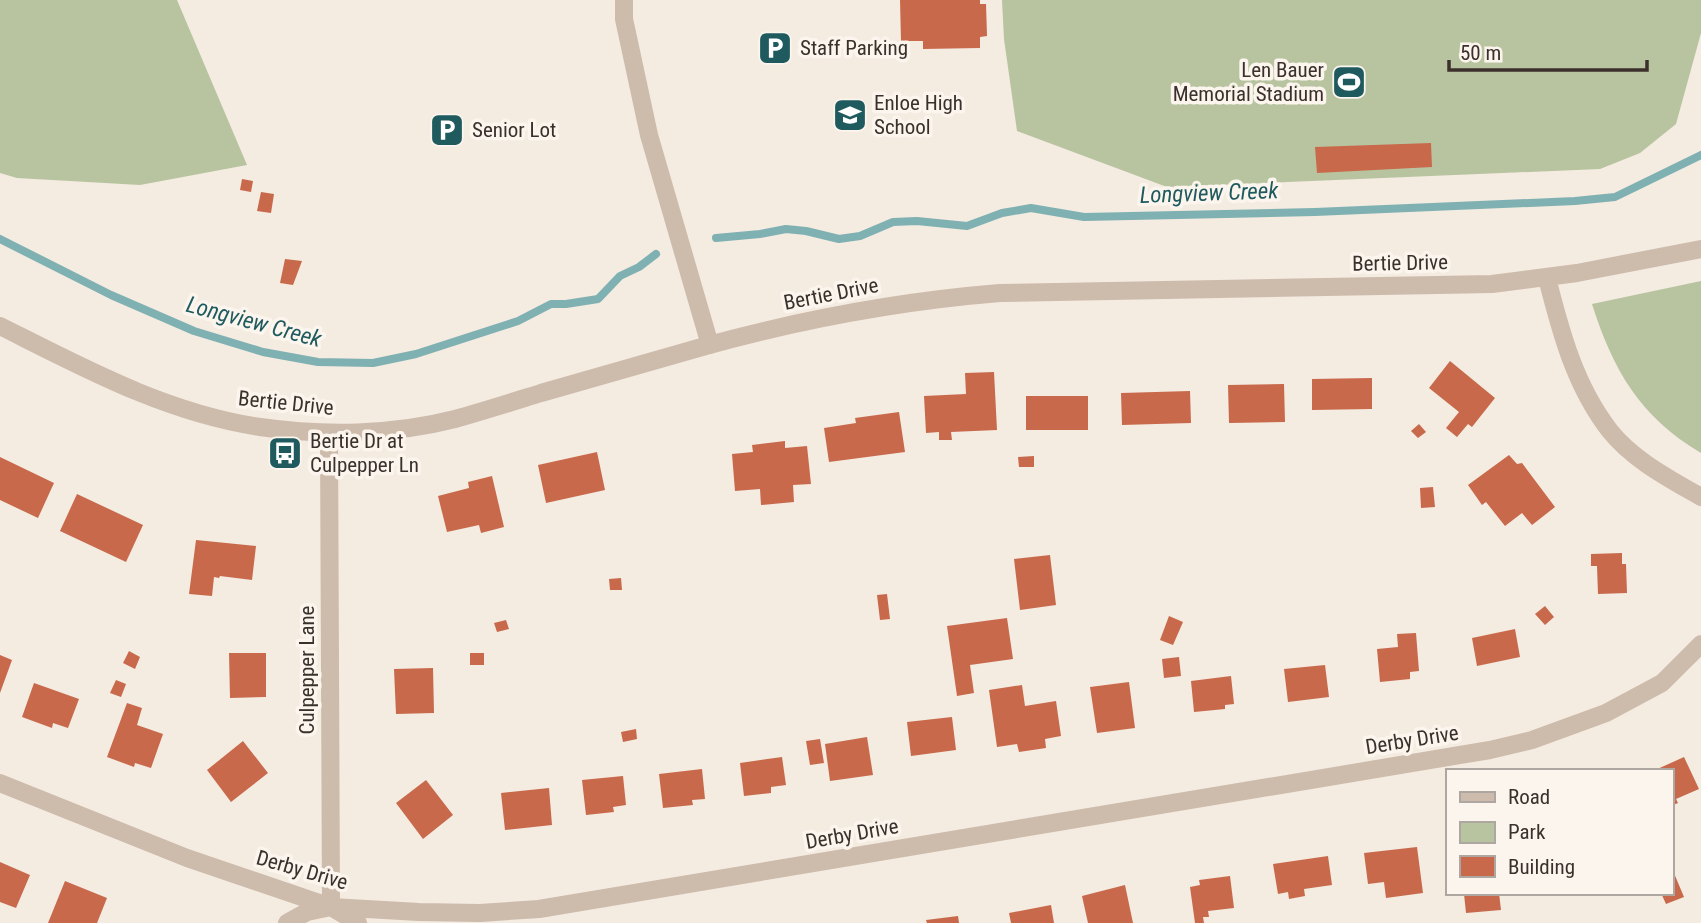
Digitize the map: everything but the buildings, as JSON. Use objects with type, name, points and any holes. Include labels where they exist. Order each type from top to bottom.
[{"type":"street","points":[[624,0],[624,19],[649,135],[710,345]]},
{"type":"street","name":"Bertie Drive","points":[[0,326],[114,383],[156,400],[206,416],[260,427],[329,433],[398,429],[453,419],[795,323],[941,298],[1014,293],[1492,284],[1547,278],[1701,248]]},
{"type":"street","points":[[1547,278],[1565,348],[1587,397],[1611,432],[1646,463],[1701,498]]},
{"type":"street","name":"Culpepper Lane","points":[[329,433],[331,906]]},
{"type":"street","name":"Derby Drive","points":[[0,783],[187,858],[331,906],[480,913],[539,909],[1490,750],[1532,740],[1606,712],[1662,683],[1701,644]]},
{"type":"street","points":[[288,923],[307,912],[331,906],[358,923]]},
{"type":"green space","points":[[0,0],[177,0],[247,165],[140,185],[17,178],[0,173]]},
{"type":"green space","name":"Len Bauer Memorial Stadium","points":[[1002,0],[1701,0],[1701,33],[1676,124],[1640,153],[1600,169],[1167,187],[1017,131],[1004,39]]},
{"type":"green space","points":[[1701,281],[1701,453],[1661,424],[1632,390],[1609,350],[1592,304]]},
{"type":"waterway","name":"Longview Creek","points":[[716,238],[786,229],[839,239],[860,236],[893,222],[917,221],[967,226],[1002,213],[1031,208],[1084,217],[1315,212],[1575,201],[1615,197],[1701,155]]},
{"type":"waterway","name":"Longview Creek","points":[[0,239],[111,295],[194,331],[263,352],[318,362],[373,363],[416,354],[518,321],[551,304],[598,299],[620,276],[639,267],[656,254]]},
{"type":"place","name":"Staff Parking","points":[[775,48]]},
{"type":"place","name":"Len Bauer Memorial Stadium","points":[[1349,82]]},
{"type":"place","name":"Enloe High School","points":[[850,115]]},
{"type":"place","name":"Senior Lot","points":[[447,130]]},
{"type":"place","name":"Bertie Dr at Culpepper Ln","points":[[285,453]]}]
